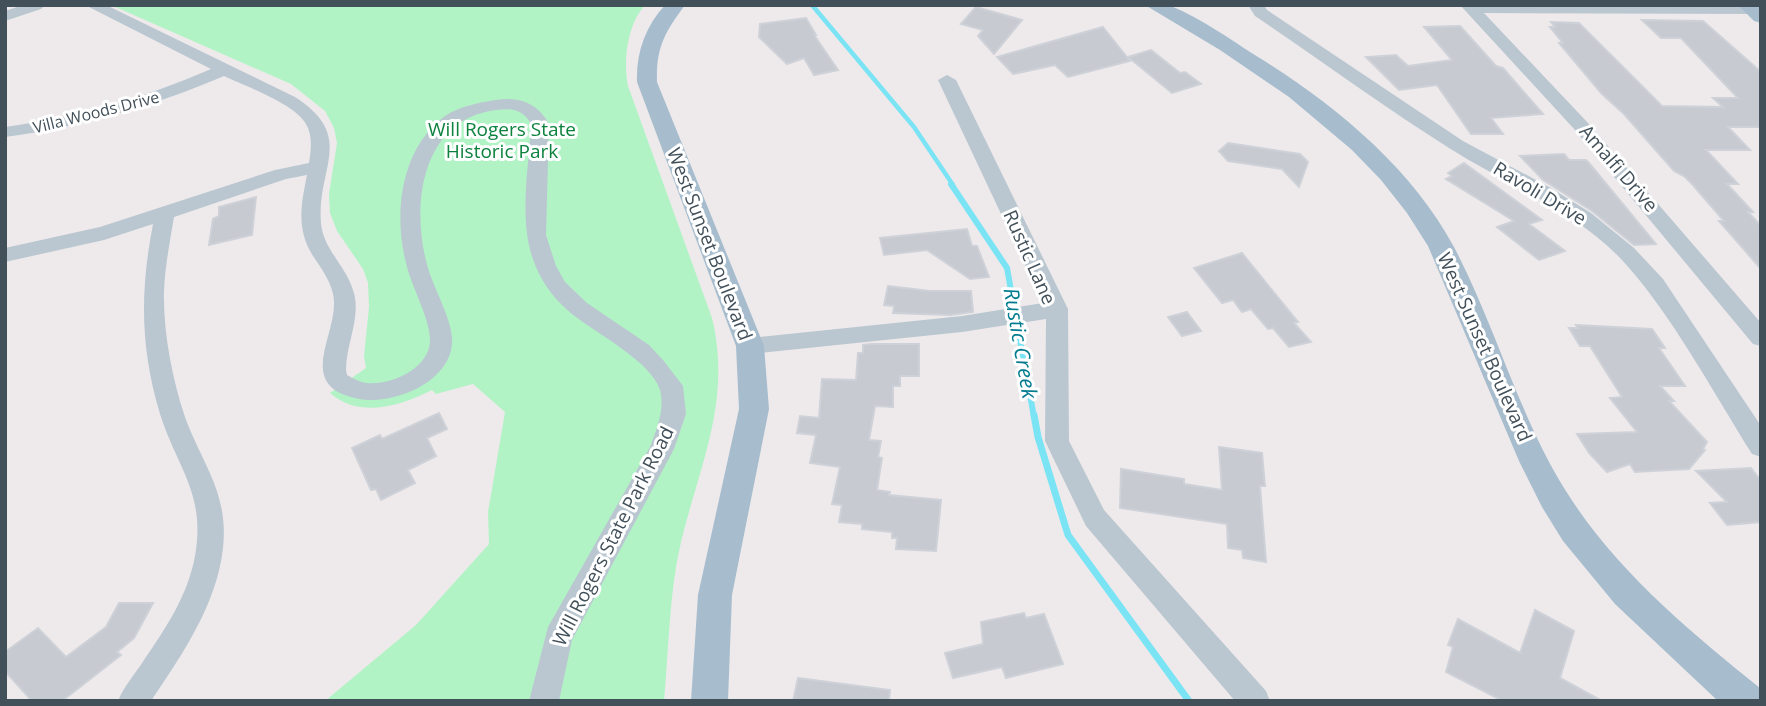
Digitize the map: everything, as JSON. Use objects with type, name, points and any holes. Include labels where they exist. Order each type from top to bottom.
[{"type":"main road","name":"West Sunset Boulevard","points":[[676,5],[662,20],[650,46],[646,66],[647,82],[750,346],[754,408],[715,595],[709,701]]},
{"type":"main road","name":"West Sunset Boulevard","points":[[1154,5],[1215,40],[1304,98],[1376,159],[1417,209],[1446,255],[1535,463],[1556,501],[1586,545],[1623,590],[1670,638],[1747,701]]},
{"type":"street","name":"Will Rogers State Park Road","points":[[93,5],[289,101],[316,122],[320,141],[309,215],[313,236],[339,282],[345,301],[331,366],[336,380],[358,392],[370,394],[404,385],[423,374],[439,356],[442,337],[413,251],[408,204],[417,166],[443,124],[460,113],[488,104],[512,103],[529,107],[540,124],[536,235],[546,267],[557,287],[640,351],[671,386],[674,414],[662,449],[558,637],[544,701]]},
{"type":"street","name":"Ravoli Drive","points":[[1256,5],[1261,13],[1350,75],[1446,138],[1544,192],[1584,218],[1627,253],[1655,284],[1761,447]]},
{"type":"street","points":[[5,16],[36,6]]},
{"type":"street","points":[[1469,6],[1755,10]]},
{"type":"street","name":"Amalfi Drive","points":[[1469,6],[1535,72],[1616,164],[1761,338]]},
{"type":"street","name":"Villa Woods Drive","points":[[5,132],[54,125],[123,109],[184,88],[223,70]]},
{"type":"street","name":"Rustic Lane","points":[[750,346],[1002,318],[1057,309],[947,80]]},
{"type":"street","points":[[5,255],[104,233],[282,174],[318,167]]},
{"type":"street","points":[[133,701],[174,639],[195,600],[205,570],[211,532],[208,499],[201,475],[170,409],[154,316],[155,271],[164,215]]},
{"type":"street","points":[[1057,309],[1057,441],[1095,518],[1255,701]]},
{"type":"green space","name":"Will Rogers State Historic Park","points":[[111,5],[645,5],[630,33],[626,66],[628,86],[712,318],[718,377],[711,432],[677,561],[664,701],[325,701],[416,625],[489,544],[488,512],[505,412],[473,384],[436,394],[432,390],[394,405],[367,408],[354,406],[330,393],[366,368],[364,356],[369,307],[368,283],[363,269],[337,231],[330,213],[329,194],[337,143],[334,128],[325,111],[291,84]]},
{"type":"building","points":[[976,7],[1022,20],[994,54],[978,36],[983,30],[961,24]]},
{"type":"building","points":[[806,18],[838,70],[814,75],[804,58],[787,64],[759,37],[760,24]]},
{"type":"building","points":[[1642,20],[1703,21],[1761,72],[1761,127],[1728,127],[1750,150],[1706,150],[1738,184],[1727,184],[1753,212],[1748,212],[1761,226],[1761,269],[1719,221],[1724,221],[1692,184],[1674,171],[1624,114],[1602,94],[1559,43],[1563,43],[1550,27],[1555,27],[1551,22],[1579,23],[1662,106],[1723,107],[1713,98],[1738,98],[1681,38],[1661,38]]},
{"type":"building","points":[[1460,26],[1496,66],[1503,68],[1543,114],[1491,118],[1503,134],[1471,134],[1437,85],[1399,90],[1366,57],[1396,55],[1408,66],[1452,60],[1424,27]]},
{"type":"building","points":[[1103,27],[1130,61],[1068,77],[1055,65],[1013,74],[997,57]]},
{"type":"building","points":[[1151,50],[1180,73],[1185,72],[1201,84],[1172,93],[1128,57]]},
{"type":"building","points":[[1228,143],[1300,154],[1308,162],[1299,187],[1282,169],[1228,161],[1219,151]]},
{"type":"building","points":[[1564,154],[1569,160],[1586,160],[1656,244],[1634,245],[1592,211],[1543,180],[1520,156]]},
{"type":"building","points":[[1464,163],[1542,220],[1529,224],[1565,251],[1539,260],[1497,227],[1514,221],[1446,179],[1452,176],[1448,173]]},
{"type":"building","points":[[256,197],[252,235],[209,245],[213,219],[219,216],[219,207]]},
{"type":"building","points":[[967,229],[972,246],[977,246],[989,277],[970,279],[927,250],[884,255],[880,238]]},
{"type":"building","points":[[1242,253],[1311,342],[1289,347],[1273,328],[1268,329],[1251,309],[1242,312],[1233,300],[1222,303],[1194,268]]},
{"type":"building","points":[[888,286],[930,291],[971,291],[973,312],[950,315],[893,313],[894,306],[884,305]]},
{"type":"building","points":[[1187,312],[1201,331],[1182,336],[1168,317]]},
{"type":"building","points":[[1576,325],[1652,329],[1665,348],[1659,348],[1685,386],[1660,386],[1674,401],[1669,401],[1707,442],[1703,449],[1705,450],[1689,469],[1635,472],[1630,464],[1607,472],[1589,453],[1577,434],[1637,432],[1610,398],[1622,397],[1590,346],[1580,346],[1569,328],[1578,328]]},
{"type":"building","points":[[919,344],[919,376],[900,376],[900,386],[893,386],[893,407],[875,406],[869,440],[881,441],[878,457],[882,458],[877,490],[890,492],[889,495],[941,500],[936,551],[896,549],[897,538],[892,538],[892,532],[862,529],[862,524],[839,522],[842,505],[832,504],[840,467],[810,463],[816,435],[797,433],[800,416],[819,418],[822,379],[856,380],[858,353],[863,353],[863,345]]},
{"type":"building","points":[[439,413],[447,429],[427,438],[436,456],[408,470],[415,483],[381,500],[376,489],[371,490],[352,448],[380,435],[382,439]]},
{"type":"building","points":[[1219,447],[1262,453],[1265,486],[1260,486],[1266,562],[1243,558],[1242,550],[1228,548],[1227,524],[1120,508],[1121,469],[1184,479],[1184,484],[1222,490]]},
{"type":"building","points":[[1751,468],[1761,481],[1761,522],[1727,525],[1710,503],[1727,502],[1696,471]]},
{"type":"building","points":[[119,603],[153,603],[134,638],[117,652],[121,655],[62,701],[32,701],[5,671],[5,652],[38,628],[66,657],[106,627]]},
{"type":"building","points":[[1535,610],[1574,631],[1560,678],[1602,701],[1503,701],[1446,672],[1453,647],[1448,645],[1458,619],[1520,653]]},
{"type":"building","points":[[1024,613],[1026,618],[1044,614],[1063,664],[1006,678],[1002,667],[953,678],[945,653],[983,644],[981,622]]},
{"type":"building","points":[[798,678],[890,690],[889,701],[793,701]]},
{"type":"waterway","name":"Rustic Creek","points":[[812,5],[914,127],[953,185]]},
{"type":"waterway","name":"Rustic Creek","points":[[951,184],[1007,268],[1034,417]]},
{"type":"waterway","name":"Rustic Creek","points":[[1034,415],[1038,437],[1068,535],[1189,701]]}]
